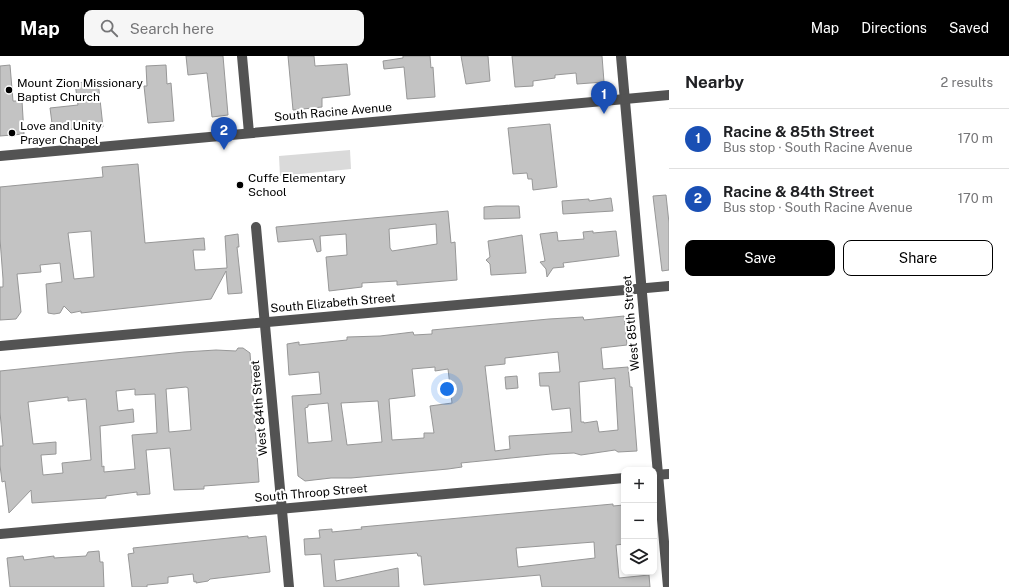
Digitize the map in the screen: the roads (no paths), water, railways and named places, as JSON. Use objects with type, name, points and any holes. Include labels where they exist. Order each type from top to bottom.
[{"type":"street","points":[[242,56],[249,133]]},
{"type":"street","name":"West 85th Street","points":[[621,56],[655,467]]},
{"type":"street","name":"South Racine Avenue","points":[[0,156],[669,94]]},
{"type":"street","name":"West 84th Street","points":[[256,227],[289,587]]},
{"type":"street","name":"South Elizabeth Street","points":[[0,346],[669,286]]},
{"type":"street","points":[[657,475],[669,474]]},
{"type":"street","name":"South Throop Street","points":[[0,534],[621,478]]},
{"type":"street","name":"West 85th Street","points":[[657,484],[668,587]]},
{"type":"place","name":"Mount Zion Missionary Baptist Church","points":[[9,90]]},
{"type":"place","name":"Racine & 85th Street","points":[[604,114]]},
{"type":"place","name":"Love and Unity Prayer Chapel","points":[[12,133]]},
{"type":"place","name":"Racine & 84th Street","points":[[224,150]]},
{"type":"place","name":"Cuffe Elementary School","points":[[240,185]]}]
